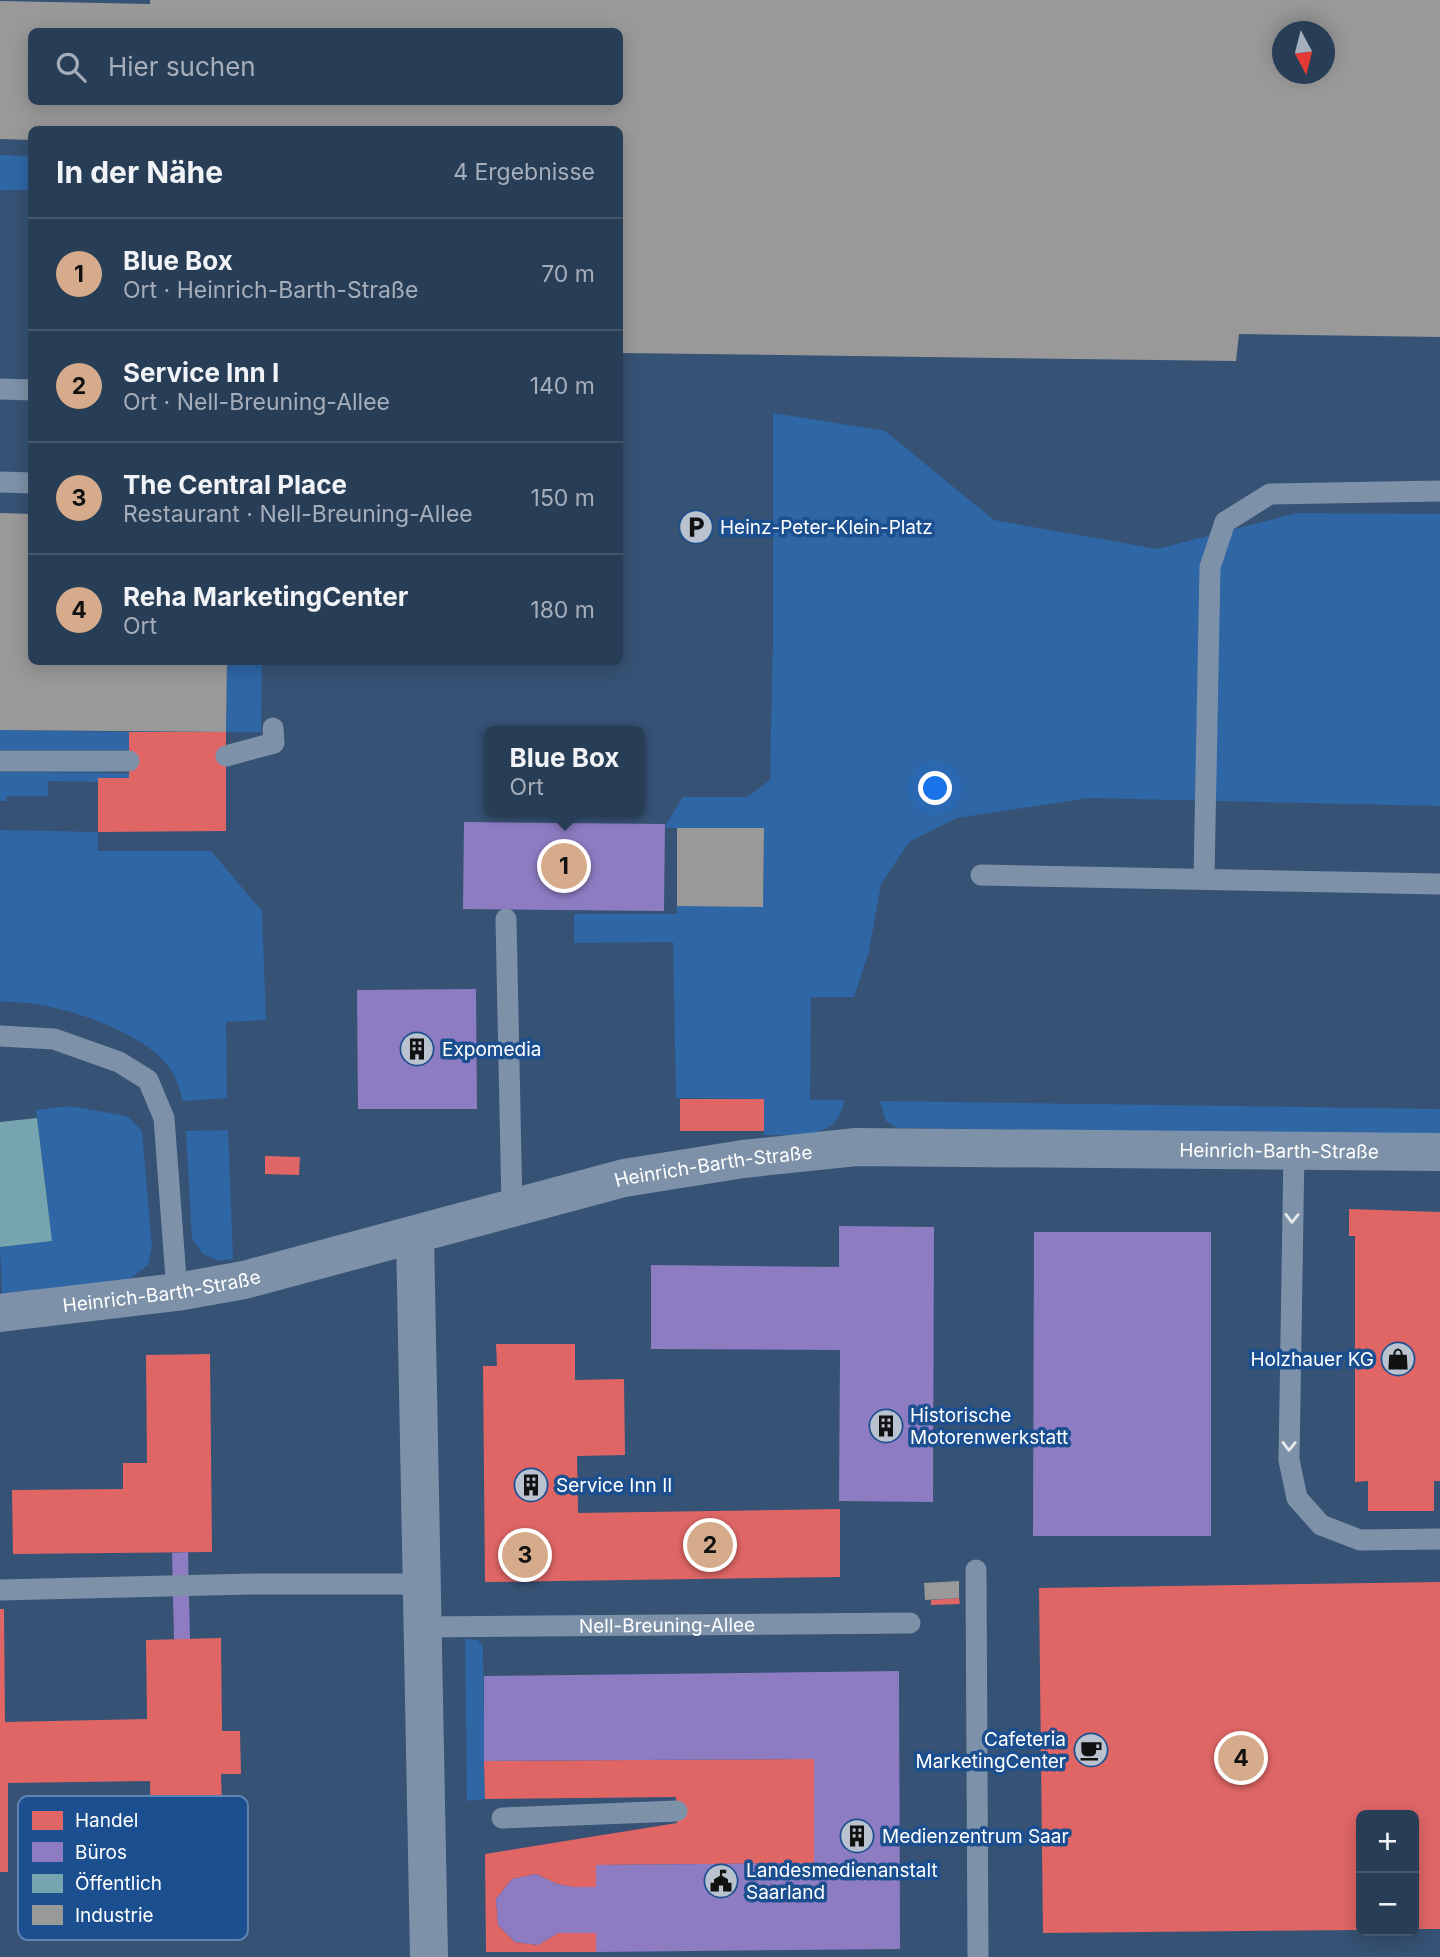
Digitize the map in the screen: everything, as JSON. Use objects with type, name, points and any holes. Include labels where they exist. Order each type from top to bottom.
[{"type":"street","name":"Heinrich-Barth-Straße","points":[[0,1313],[177,1292],[244,1280],[624,1178],[743,1159],[856,1147],[1440,1152]]},
{"type":"street","points":[[415,1235],[420,1584],[425,1627],[429,1957]]},
{"type":"lane","points":[[0,388],[28,390]]},
{"type":"lane","points":[[0,482],[28,483]]},
{"type":"lane","points":[[1204,878],[1210,567],[1225,522],[1270,494],[1440,491]]},
{"type":"lane","points":[[226,756],[274,743],[274,728]]},
{"type":"lane","points":[[0,761],[129,761]]},
{"type":"lane","points":[[981,875],[1440,884]]},
{"type":"lane","points":[[506,919],[512,1208]]},
{"type":"lane","points":[[0,1036],[54,1038],[119,1062],[148,1080],[164,1118],[177,1292]]},
{"type":"lane","points":[[1294,1150],[1289,1460],[1297,1498],[1321,1525],[1360,1540],[1440,1539]]},
{"type":"lane","points":[[976,1570],[978,1957]]},
{"type":"lane","points":[[0,1590],[251,1584],[420,1584]]},
{"type":"lane","name":"Nell-Breuning-Allee","points":[[425,1627],[910,1623]]},
{"type":"lane","points":[[502,1818],[677,1811]]},
{"type":"shaded area","points":[[0,155],[28,156],[28,190],[0,190]]},
{"type":"shaded area","points":[[773,413],[885,431],[994,520],[1157,549],[1297,513],[1440,514],[1440,806],[1089,798],[957,818],[909,842],[881,884],[869,951],[854,997],[811,997],[810,1100],[844,1100],[834,1123],[814,1133],[764,1135],[763,1099],[676,1098],[673,942],[574,943],[574,914],[677,914],[677,906],[763,906],[764,829],[664,828],[683,797],[747,797],[770,780]]},
{"type":"shaded area","points":[[227,665],[262,665],[261,732],[226,732]]},
{"type":"shaded area","points":[[0,730],[129,732],[129,750],[0,750]]},
{"type":"shaded area","points":[[0,772],[129,773],[129,778],[98,782],[48,781],[48,796],[7,796],[6,801],[0,801]]},
{"type":"shaded area","points":[[0,830],[98,832],[98,851],[211,851],[262,911],[266,1020],[226,1022],[227,1098],[183,1101],[171,1070],[158,1055],[118,1030],[68,1011],[20,1002],[0,1002]]},
{"type":"shaded area","points":[[880,1101],[1440,1109],[1440,1135],[897,1128],[886,1121]]},
{"type":"shaded area","points":[[69,1106],[127,1116],[142,1131],[152,1247],[148,1265],[130,1279],[2,1294],[0,1247],[52,1241],[36,1110]]},
{"type":"shaded area","points":[[228,1130],[233,1259],[219,1261],[203,1254],[192,1239],[186,1131]]},
{"type":"shaded area","points":[[465,1639],[478,1640],[483,1647],[485,1799],[467,1801]]},
{"type":"building: Handel","points":[[129,732],[226,732],[226,831],[98,832],[98,778],[129,778]]},
{"type":"building: Handel","points":[[680,1099],[764,1099],[764,1131],[680,1131]]},
{"type":"building: Handel","points":[[265,1156],[300,1157],[299,1175],[265,1174]]},
{"type":"building: Handel","name":"Holzhauer KG","points":[[1349,1209],[1440,1212],[1440,1481],[1434,1481],[1434,1511],[1368,1511],[1368,1481],[1355,1482],[1355,1236],[1349,1236]]},
{"type":"building: Handel","points":[[496,1344],[575,1344],[575,1380],[624,1379],[625,1455],[577,1456],[578,1513],[840,1509],[840,1577],[485,1582],[483,1366],[497,1366]]},
{"type":"building: Handel","points":[[210,1354],[212,1552],[13,1554],[12,1490],[123,1489],[123,1463],[147,1463],[146,1355]]},
{"type":"building: Handel","points":[[1440,1582],[1440,1929],[1419,1929],[1419,1810],[1356,1810],[1356,1930],[1043,1933],[1039,1588]]},
{"type":"building: Handel","points":[[959,1598],[960,1604],[931,1605],[931,1600]]},
{"type":"building: Handel","points":[[0,1609],[4,1609],[5,1722],[147,1719],[146,1640],[221,1638],[222,1731],[240,1731],[241,1774],[221,1774],[222,1796],[150,1796],[150,1781],[8,1783],[8,1872],[0,1872]]},
{"type":"building: Handel","points":[[814,1759],[814,1863],[596,1865],[596,1887],[557,1884],[536,1874],[512,1879],[496,1899],[498,1925],[515,1942],[538,1945],[558,1933],[596,1933],[596,1952],[486,1952],[485,1854],[677,1823],[676,1797],[485,1799],[484,1761]]},
{"type":"building: Büros","points":[[464,822],[665,824],[664,911],[463,909]]},
{"type":"building: Büros","name":"Expomedia","points":[[476,989],[477,1109],[358,1109],[357,990]]},
{"type":"building: Büros","name":"Historische Motorenwerkstatt","points":[[839,1226],[934,1227],[933,1502],[839,1501],[840,1350],[651,1349],[651,1265],[839,1267]]},
{"type":"building: Büros","points":[[1034,1232],[1211,1232],[1211,1536],[1033,1536]]},
{"type":"building: Büros","points":[[188,1552],[190,1639],[174,1639],[172,1553]]},
{"type":"building: Büros","name":"Medienzentrum Saar","points":[[899,1671],[900,1949],[596,1952],[596,1933],[558,1933],[538,1945],[515,1942],[498,1925],[496,1899],[512,1879],[536,1874],[557,1884],[596,1887],[596,1865],[814,1863],[814,1759],[484,1761],[484,1676]]},
{"type":"building: Öffentlich","points":[[37,1118],[52,1241],[0,1247],[0,1122]]},
{"type":"building: Industrie","points":[[150,0],[1440,0],[1440,337],[1239,334],[1236,361],[623,353],[623,126],[28,126],[28,140],[0,139],[0,1],[150,4]]},
{"type":"building: Industrie","points":[[0,513],[28,514],[28,665],[227,665],[226,732],[0,730]]},
{"type":"building: Industrie","points":[[677,828],[764,828],[763,907],[677,906]]},
{"type":"building: Industrie","points":[[959,1581],[959,1598],[925,1600],[924,1583]]},
{"type":"place","name":"Heinz-Peter-Klein-Platz","points":[[696,527]]},
{"type":"place","name":"Blue Box","points":[[564,866]]},
{"type":"place","name":"Expomedia","points":[[417,1049]]},
{"type":"place","name":"Holzhauer KG","points":[[1398,1359]]},
{"type":"place","name":"Historische Motorenwerkstatt","points":[[886,1426]]},
{"type":"place","name":"Service Inn II","points":[[531,1485]]},
{"type":"place","name":"Service Inn I","points":[[710,1545]]},
{"type":"place","name":"The Central Place","points":[[525,1555]]},
{"type":"place","name":"Cafeteria MarketingCenter","points":[[1091,1750]]},
{"type":"place","name":"Reha MarketingCenter","points":[[1241,1758]]},
{"type":"place","name":"Medienzentrum Saar","points":[[857,1836]]},
{"type":"place","name":"Landesmedienanstalt Saarland","points":[[721,1881]]}]
